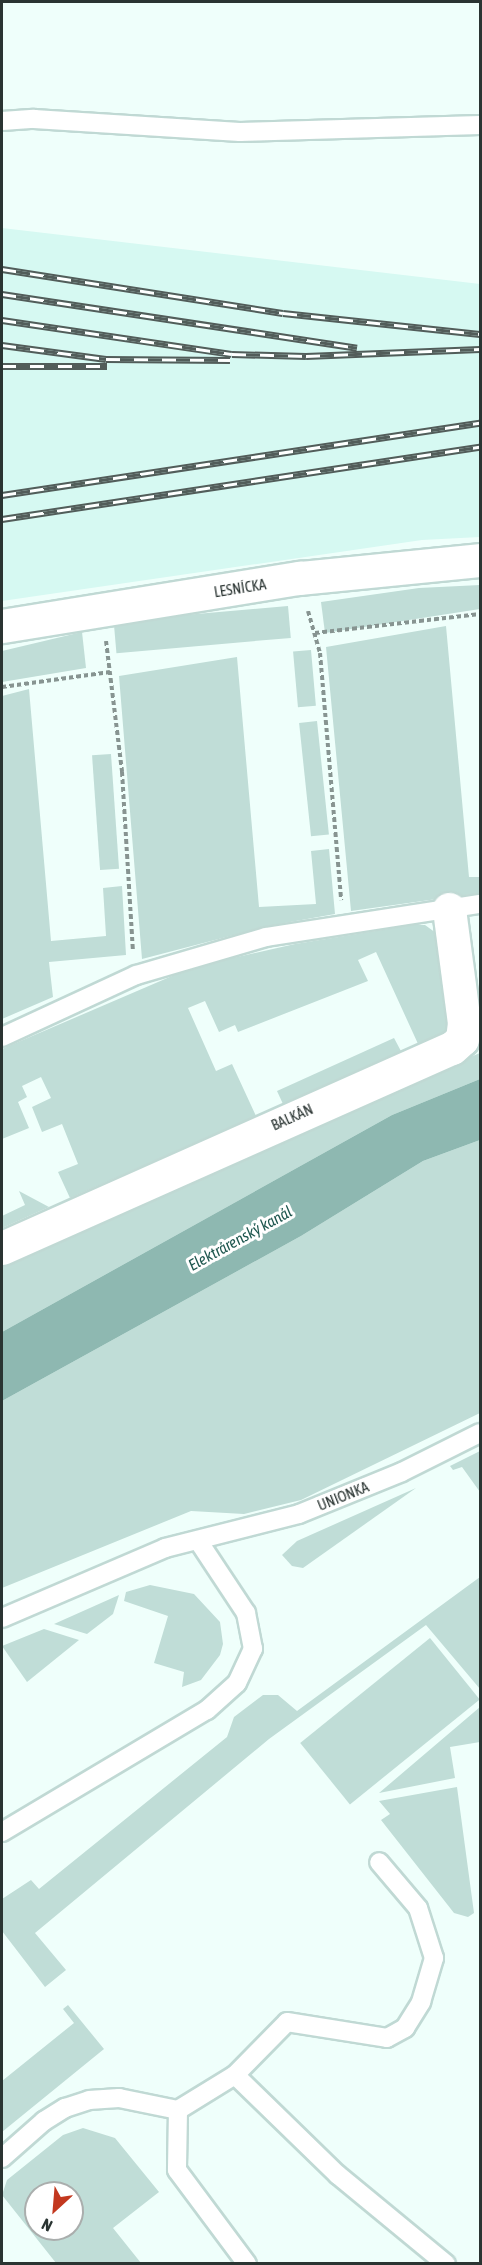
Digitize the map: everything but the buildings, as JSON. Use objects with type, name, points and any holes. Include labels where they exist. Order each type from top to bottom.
[{"type":"street","name":"LESNÍCKA","points":[[2,626],[300,578],[480,560]]},
{"type":"street","name":"BALKÁN","points":[[2,1248],[452,1048],[462,1040],[464,1023],[465,906]]},
{"type":"lane","points":[[2,121],[57,120],[240,132],[480,124]]},
{"type":"lane","name":"BALKÁN","points":[[2,1037],[136,975],[266,937],[465,906]]},
{"type":"lane","name":"UNIONKA","points":[[2,1618],[165,1548],[199,1542],[299,1514],[402,1472],[480,1433]]},
{"type":"lane","points":[[2,1832],[207,1710],[237,1683],[253,1649],[246,1612],[199,1542]]},
{"type":"lane","points":[[2,2158],[44,2121],[89,2100],[118,2098],[178,2110],[235,2074],[287,2022],[387,2038],[405,2028],[421,2002],[434,1958],[418,1908],[380,1862]]},
{"type":"lane","points":[[235,2074],[338,2175],[446,2264]]},
{"type":"lane","points":[[178,2110],[177,2170],[247,2264]]},
{"type":"path","points":[[300,578],[320,653],[332,766],[343,925]]},
{"type":"path","points":[[101,610],[125,807],[136,975]]},
{"type":"path","points":[[315,633],[480,614]]},
{"type":"path","points":[[2,687],[110,672]]},
{"type":"shaded area","points":[[2,228],[480,284],[480,537],[422,540],[2,601]]},
{"type":"shaded area","points":[[480,585],[480,609],[325,633],[321,602],[419,588]]},
{"type":"shaded area","points":[[288,606],[291,638],[116,653],[114,621]]},
{"type":"shaded area","points":[[446,626],[469,877],[480,877],[480,893],[351,911],[326,647]]},
{"type":"shaded area","points":[[82,632],[86,668],[2,682],[2,651]]},
{"type":"shaded area","points":[[311,650],[316,706],[298,707],[293,652]]},
{"type":"shaded area","points":[[237,657],[259,907],[316,904],[311,851],[329,849],[335,914],[268,926],[142,959],[119,676]]},
{"type":"shaded area","points":[[29,689],[51,941],[106,936],[103,888],[122,886],[126,955],[49,962],[53,997],[2,1019],[2,696]]},
{"type":"shaded area","points":[[317,721],[329,834],[311,836],[299,723]]},
{"type":"shaded area","points":[[111,754],[119,869],[100,870],[92,755]]},
{"type":"shaded area","points":[[425,925],[436,933],[453,1031],[419,1046],[376,952],[358,960],[368,981],[238,1032],[235,1025],[219,1032],[205,1001],[188,1008],[216,1071],[232,1064],[256,1116],[70,1198],[58,1172],[78,1164],[62,1124],[42,1132],[32,1107],[51,1098],[41,1077],[22,1086],[27,1097],[18,1102],[29,1128],[2,1139],[2,1049],[193,967],[295,944]]},
{"type":"shaded area","points":[[394,1038],[402,1053],[283,1104],[277,1091]]},
{"type":"shaded area","points":[[480,1053],[480,1079],[392,1115],[2,1332],[2,1262],[314,1121]]},
{"type":"shaded area","points":[[480,1140],[480,1413],[301,1500],[244,1514],[191,1511],[2,1588],[2,1401],[301,1236],[423,1161]]},
{"type":"shaded area","points":[[19,1191],[49,1207],[2,1228],[2,1216],[25,1205]]},
{"type":"shaded area","points":[[480,1451],[480,1492],[462,1467],[453,1470],[450,1466]]},
{"type":"shaded area","points":[[416,1488],[303,1568],[292,1566],[282,1555],[297,1541]]},
{"type":"shaded area","points":[[480,1577],[480,1689],[426,1625],[269,1739],[35,1933],[66,1970],[45,1987],[2,1931],[2,1899],[31,1880],[39,1889],[227,1737],[234,1717],[263,1695],[278,1695],[297,1711]]},
{"type":"shaded area","points":[[150,1585],[194,1594],[220,1622],[223,1644],[220,1655],[201,1680],[182,1687],[184,1672],[154,1663],[168,1616],[124,1601],[126,1592]]},
{"type":"shaded area","points":[[119,1595],[113,1614],[87,1634],[54,1624]]},
{"type":"shaded area","points":[[44,1629],[79,1640],[27,1682],[2,1646]]},
{"type":"shaded area","points":[[430,1638],[480,1699],[350,1804],[300,1743]]},
{"type":"shaded area","points":[[480,1707],[480,1742],[450,1747],[455,1778],[379,1793]]},
{"type":"shaded area","points":[[457,1787],[474,1913],[468,1917],[454,1913],[381,1820],[390,1814],[379,1801]]},
{"type":"shaded area","points":[[68,2005],[104,2049],[2,2132],[2,2081],[74,2023],[63,2009]]},
{"type":"shaded area","points":[[83,2128],[115,2138],[159,2192],[113,2228],[141,2263],[56,2263],[39,2241],[84,2241],[84,2181],[24,2181],[24,2223],[2,2195],[7,2180],[63,2135]]},
{"type":"water","name":"Elektrárenský kanál","points":[[480,1079],[480,1140],[423,1161],[301,1236],[2,1401],[2,1332],[392,1115]]},
{"type":"railway","points":[[2,269],[283,313],[480,334]]},
{"type":"railway","points":[[2,294],[357,348]]},
{"type":"railway","points":[[2,320],[232,354],[306,356],[480,349]]},
{"type":"railway","points":[[2,345],[106,359],[230,360]]},
{"type":"railway","points":[[2,366],[107,366]]},
{"type":"railway","points":[[2,495],[480,423]]},
{"type":"railway","points":[[2,519],[480,447]]}]
